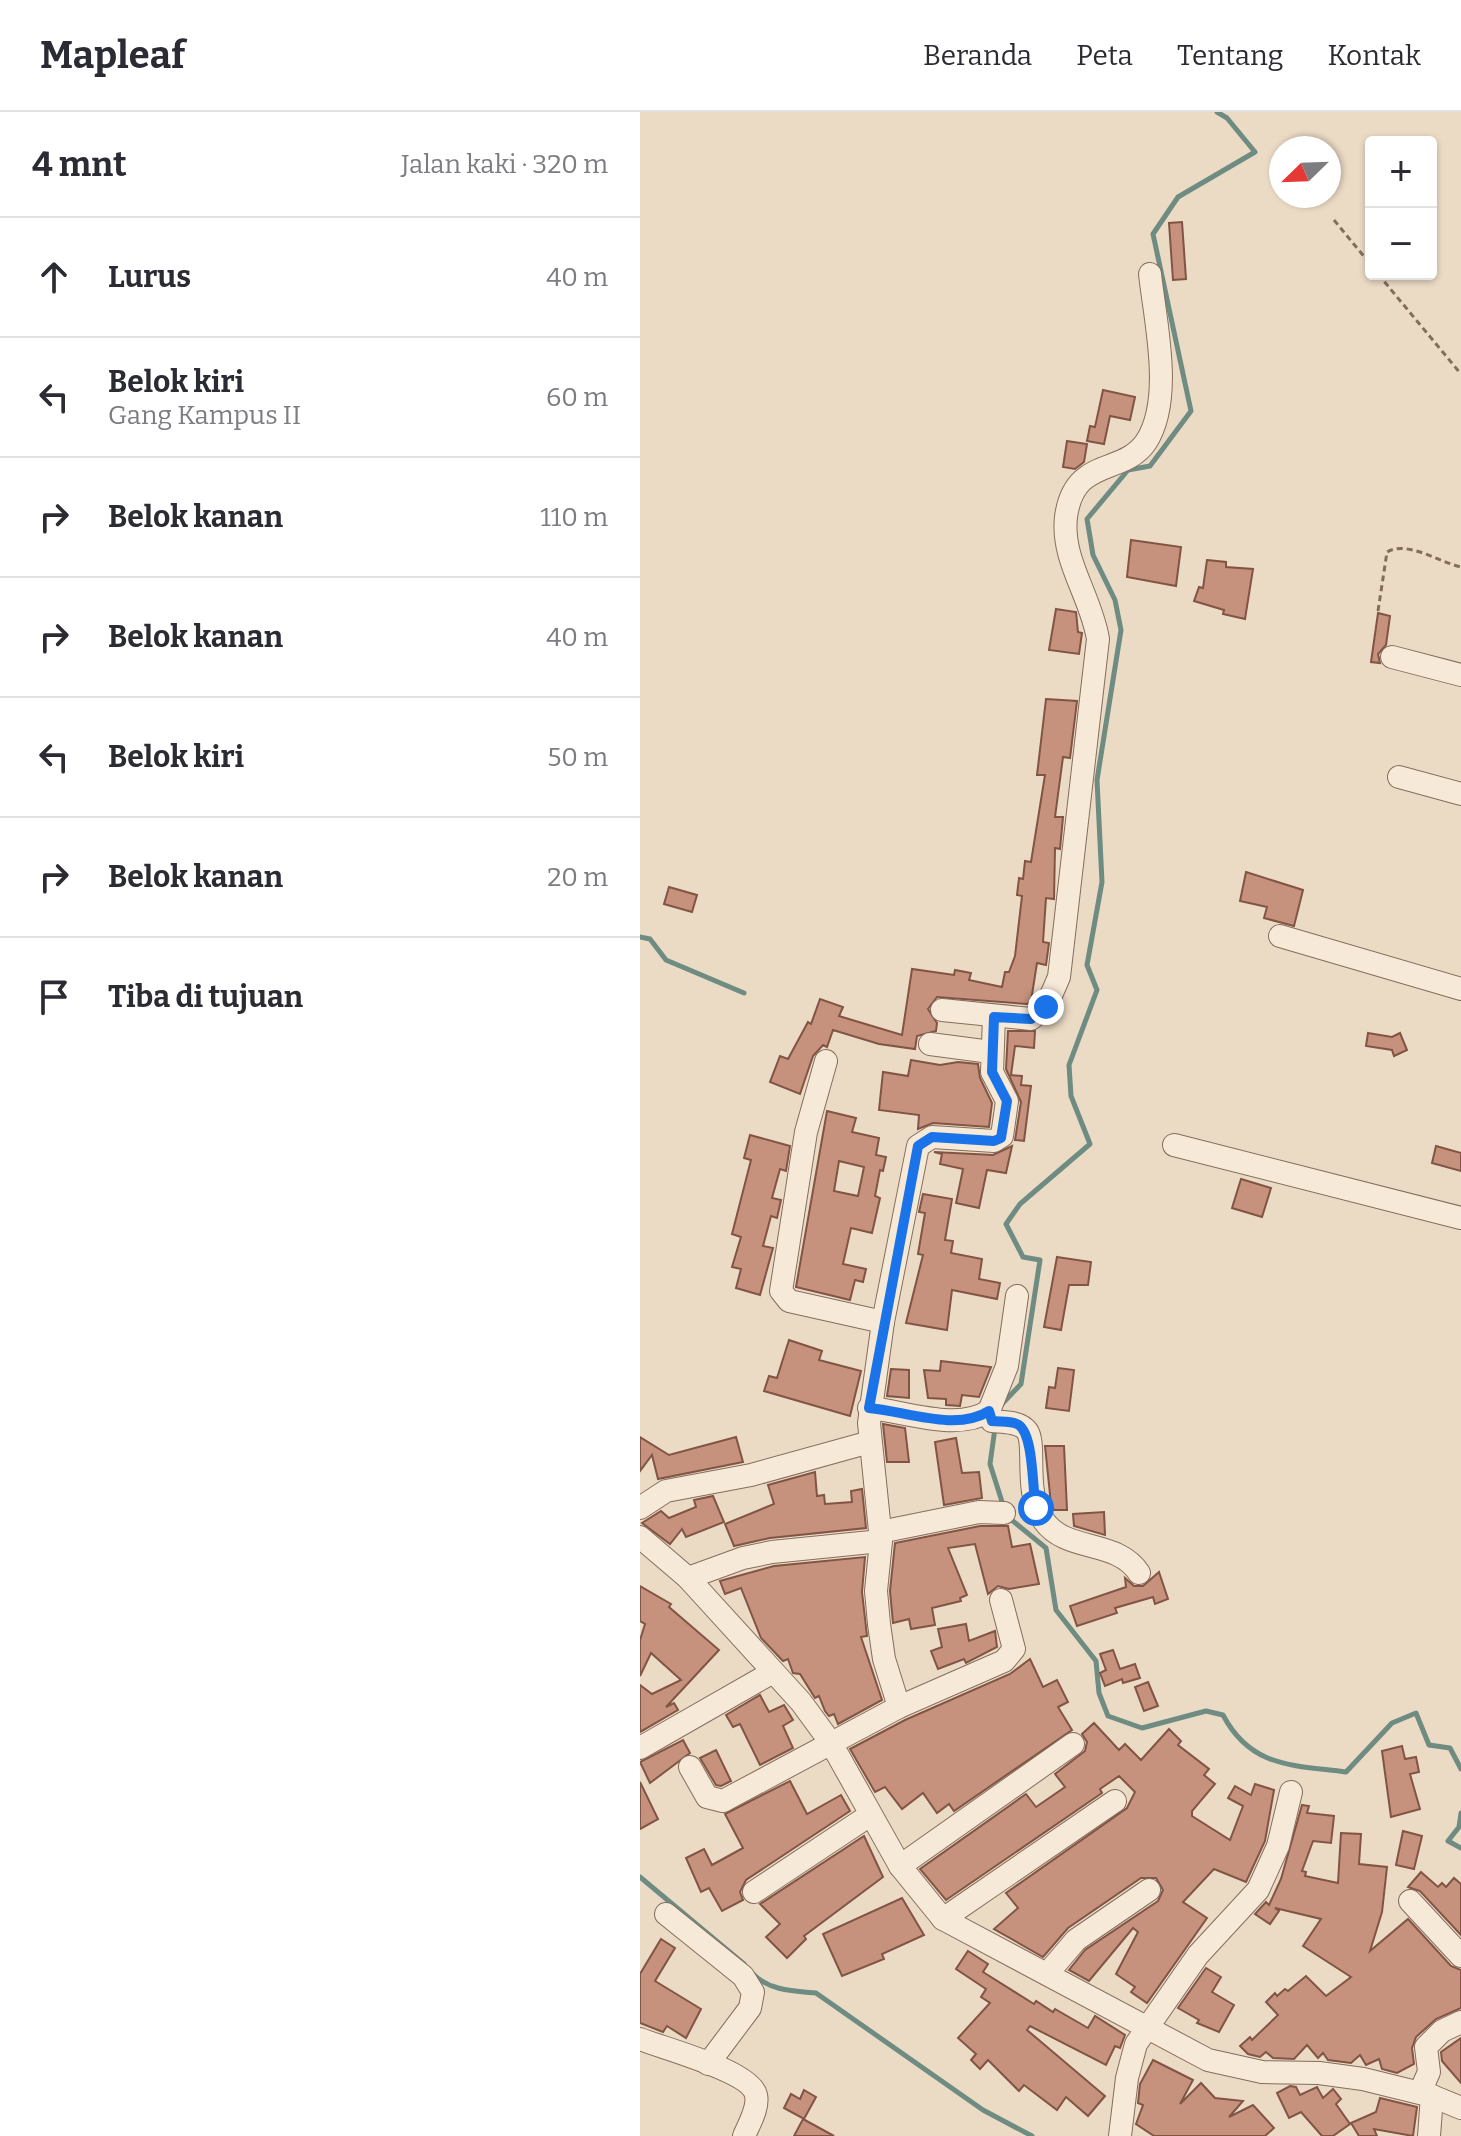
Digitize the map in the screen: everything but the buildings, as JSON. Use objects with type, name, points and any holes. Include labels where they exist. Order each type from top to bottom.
[{"type":"street","points":[[942,1010],[1025,1020],[1036,1016],[1049,1002],[1059,977],[1098,639],[1091,607],[1068,556],[1064,539],[1067,513],[1073,493],[1087,476],[1123,460],[1144,445],[1156,420],[1159,352],[1150,274]]},
{"type":"street","points":[[1392,657],[1461,675]]},
{"type":"street","points":[[1399,777],[1461,794]]},
{"type":"street","points":[[1280,936],[1461,989]]},
{"type":"street","points":[[899,1707],[884,1659],[879,1624],[876,1591],[880,1536],[869,1408],[918,1146],[932,1137],[994,1141],[1002,1136],[1007,1097],[993,1077],[991,1052],[994,1017]]},
{"type":"street","points":[[930,1044],[991,1052]]},
{"type":"street","points":[[826,1061],[806,1132],[781,1291],[789,1301],[883,1322]]},
{"type":"street","points":[[1174,1145],[1461,1218]]},
{"type":"street","points":[[990,1416],[1007,1366],[1017,1296]]},
{"type":"street","points":[[869,1408],[961,1420],[990,1416],[1017,1424],[1027,1431],[1031,1444],[1030,1481],[1036,1508],[1046,1524],[1065,1541],[1117,1555],[1139,1573]]},
{"type":"street","points":[[640,1508],[666,1491],[751,1475],[870,1442]]},
{"type":"street","points":[[688,1578],[757,1555],[880,1536],[979,1512],[1004,1513]]},
{"type":"street","points":[[640,1537],[688,1578],[773,1672],[831,1743],[900,1866],[943,1919],[1148,2026],[1190,2052],[1230,2066],[1262,2072],[1319,2073],[1426,2094],[1461,2108]]},
{"type":"street","points":[[690,1767],[707,1797],[717,1802],[899,1707],[1004,1661],[1013,1653],[1001,1600]]},
{"type":"street","points":[[640,1748],[773,1672]]},
{"type":"street","points":[[900,1866],[1073,1744]]},
{"type":"street","points":[[1120,2136],[1130,2059],[1148,2026],[1198,1955],[1258,1890],[1278,1846],[1291,1792]]},
{"type":"street","points":[[943,1919],[1115,1801]]},
{"type":"street","points":[[754,1892],[870,1815]]},
{"type":"street","points":[[1047,1974],[1076,1940],[1149,1890]]},
{"type":"street","points":[[1410,1901],[1461,1956]]},
{"type":"street","points":[[666,1914],[743,1976],[753,1992],[750,2008],[708,2064]]},
{"type":"street","points":[[1429,2136],[1426,2047],[1442,2031],[1461,2022]]},
{"type":"street","points":[[640,2039],[708,2064],[753,2087],[757,2096],[755,2108],[744,2136]]},
{"type":"path","points":[[1334,220],[1365,258]]},
{"type":"path","points":[[1383,280],[1461,374]]},
{"type":"path","points":[[1378,611],[1387,552],[1392,549],[1405,547],[1461,567]]},
{"type":"waterway","points":[[1002,1404],[1021,1384],[1040,1260],[1023,1257],[1006,1224],[1020,1204],[1090,1144],[1071,1096],[1069,1065],[1097,990],[1087,965],[1102,882],[1097,780],[1121,630],[1115,600],[1093,555],[1087,519],[1128,470],[1150,466],[1191,411],[1153,234],[1178,197],[1255,152],[1227,118],[1217,112]]},
{"type":"waterway","points":[[640,937],[650,939],[666,960],[744,993]]},
{"type":"waterway","points":[[995,1428],[990,1464],[1004,1508]]},
{"type":"waterway","points":[[1008,1517],[1046,1548],[1056,1610],[1096,1661],[1099,1693],[1108,1716],[1142,1728],[1206,1711],[1223,1715],[1247,1745],[1275,1761],[1346,1772],[1392,1723],[1416,1713],[1429,1745],[1450,1748],[1461,1769]]},
{"type":"waterway","points":[[1461,1813],[1459,1827],[1448,1841],[1461,1848]]},
{"type":"waterway","points":[[640,1877],[744,1964]]},
{"type":"waterway","points":[[753,1974],[775,1987],[816,1993],[983,2110],[1032,2136]]},
{"type":"route","points":[[1036,1508],[1030,1481],[1031,1444],[1027,1431],[1017,1424],[992,1421],[989,1411],[979,1417],[948,1420],[869,1408],[918,1146],[926,1138],[932,1137],[994,1141],[1001,1138],[1007,1101],[992,1072],[994,1017],[1031,1019],[1046,1007]]}]
